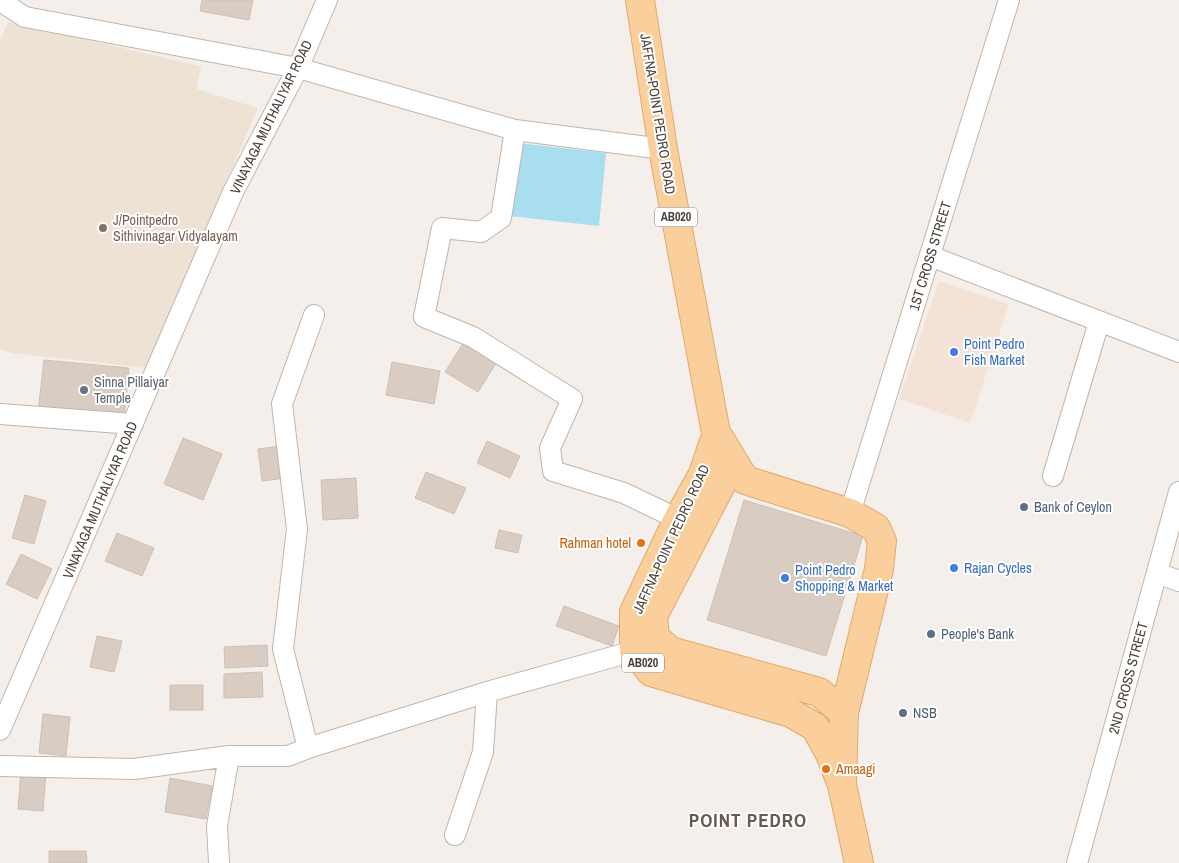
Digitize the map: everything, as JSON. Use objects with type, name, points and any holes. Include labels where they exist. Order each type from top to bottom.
[{"type":"main road","name":"JAFFNA-POINT PEDRO ROAD","points":[[640,0],[663,149],[716,433],[721,485],[653,616],[655,637],[670,651],[819,692],[844,713]]},
{"type":"main road","name":"JAFFNA-POINT PEDRO ROAD","points":[[716,433],[703,474],[678,519],[634,612],[634,651],[651,672],[791,713],[816,727],[830,754],[842,785],[859,863]]},
{"type":"main road","name":"JAFFNA-POINT PEDRO ROAD","points":[[716,433],[745,480],[850,513],[876,528],[882,542],[879,568],[844,713],[842,785]]},
{"type":"street","name":"VINAYAGA MUTHALIYAR ROAD","points":[[0,730],[233,192],[298,68],[327,0]]},
{"type":"street","name":"1ST CROSS STREET","points":[[850,513],[1009,0]]},
{"type":"street","points":[[0,1],[25,17],[298,68],[515,130],[663,149]]},
{"type":"street","points":[[515,130],[501,218],[480,232],[442,228],[424,317],[473,337],[572,399],[550,448],[553,471],[624,493],[678,519]]},
{"type":"street","points":[[930,256],[1179,352]]},
{"type":"street","points":[[308,748],[283,649],[297,529],[282,404],[314,315]]},
{"type":"street","points":[[1053,476],[1099,322]]},
{"type":"street","points":[[0,414],[132,424]]},
{"type":"street","name":"2ND CROSS STREET","points":[[1077,863],[1179,492]]},
{"type":"street","points":[[1157,574],[1179,580]]},
{"type":"street","points":[[0,766],[134,769],[229,756],[288,756],[487,692],[634,651]]},
{"type":"street","points":[[455,835],[483,752],[487,692]]},
{"type":"street","points":[[219,863],[217,826],[229,756]]},
{"type":"shaded area","name":"J/Pointpedro Sithivinagar Vidyalayam","points":[[8,22],[201,66],[197,89],[258,108],[146,368],[13,353],[0,349],[0,41]]},
{"type":"shaded area","name":"Point Pedro Fish Market","points":[[939,281],[1009,304],[970,423],[899,399]]},
{"type":"water","points":[[518,143],[606,153],[599,226],[510,216]]},
{"type":"building","points":[[202,0],[253,0],[249,20],[200,11]]},
{"type":"building","points":[[465,340],[498,360],[478,392],[445,372]]},
{"type":"building","name":"Sinna Pillaiyar Temple","points":[[44,360],[129,368],[124,420],[38,412]]},
{"type":"building","points":[[392,362],[440,371],[434,404],[386,395]]},
{"type":"building","points":[[183,438],[222,454],[203,500],[164,484]]},
{"type":"building","points":[[487,441],[520,456],[510,478],[477,463]]},
{"type":"building","points":[[282,446],[286,478],[262,481],[258,449]]},
{"type":"building","points":[[426,472],[466,488],[454,514],[415,498]]},
{"type":"building","points":[[356,478],[358,518],[323,520],[321,480]]},
{"type":"building","points":[[25,495],[46,501],[34,544],[12,538]]},
{"type":"building","name":"Point Pedro Shopping & Market","points":[[744,500],[863,536],[826,656],[707,620]]},
{"type":"building","points":[[499,530],[522,535],[518,553],[495,548]]},
{"type":"building","points":[[117,533],[154,548],[142,576],[105,561]]},
{"type":"building","points":[[21,554],[52,569],[37,599],[6,584]]},
{"type":"building","points":[[564,606],[619,626],[612,646],[556,626]]},
{"type":"building","points":[[97,636],[122,641],[114,672],[90,667]]},
{"type":"building","points":[[267,645],[268,666],[225,668],[224,647]]},
{"type":"building","points":[[262,672],[263,697],[224,698],[224,674]]},
{"type":"building","points":[[170,685],[203,685],[203,710],[170,710]]},
{"type":"building","points":[[43,714],[70,717],[66,756],[39,753]]},
{"type":"building","points":[[21,771],[46,773],[43,811],[18,809]]},
{"type":"building","points":[[170,778],[212,786],[206,819],[165,812]]},
{"type":"building","points":[[49,851],[86,851],[87,863],[49,863]]},
{"type":"place","name":"J/Pointpedro Sithivinagar Vidyalayam","points":[[103,228]]},
{"type":"place","name":"Point Pedro Fish Market","points":[[954,352]]},
{"type":"place","name":"Sinna Pillaiyar Temple","points":[[84,390]]},
{"type":"place","name":"Bank of Ceylon","points":[[1024,507]]},
{"type":"place","name":"Rahman hotel","points":[[641,543]]},
{"type":"place","name":"Rajan Cycles","points":[[954,568]]},
{"type":"place","name":"Point Pedro Shopping & Market","points":[[785,578]]},
{"type":"place","name":"People's Bank","points":[[931,634]]},
{"type":"place","name":"NSB","points":[[903,713]]},
{"type":"place","name":"Amaagi","points":[[826,769]]},
{"type":"district","name":"POINT PEDRO","points":[[748,820]]}]
